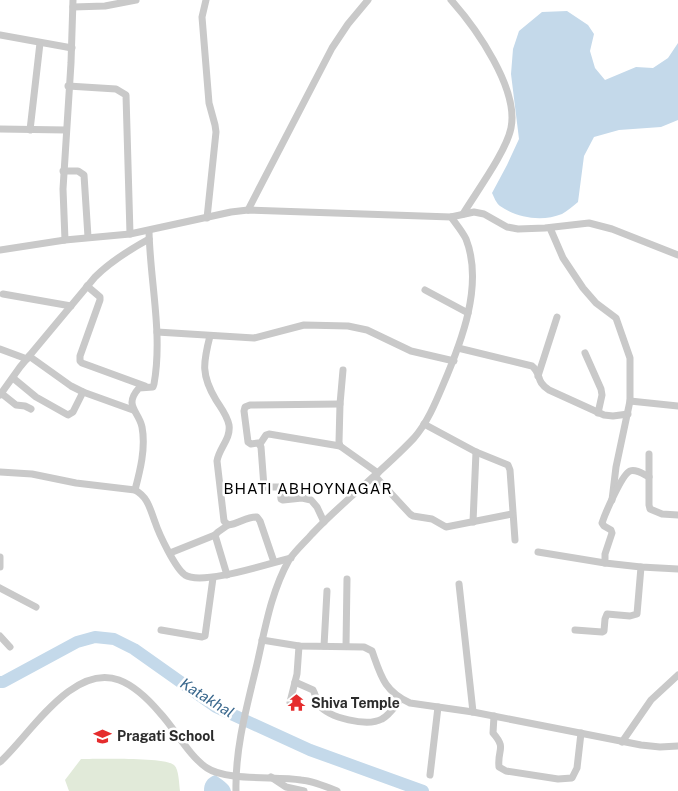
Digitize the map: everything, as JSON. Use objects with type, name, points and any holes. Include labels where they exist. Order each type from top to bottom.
[{"type":"street","points":[[64,240],[63,171],[72,48],[73,3],[105,6],[136,0]]},
{"type":"street","points":[[206,0],[202,16],[209,104],[216,125],[207,218]]},
{"type":"street","points":[[248,210],[332,48],[348,24],[368,0]]},
{"type":"street","points":[[451,0],[475,29],[496,65],[506,91],[512,115],[511,129],[505,145],[463,214]]},
{"type":"street","points":[[0,34],[72,48]]},
{"type":"street","points":[[30,130],[40,43]]},
{"type":"street","points":[[68,86],[116,89],[126,95],[130,234]]},
{"type":"street","points":[[0,129],[66,130]]},
{"type":"street","points":[[63,171],[78,171],[84,175],[88,237]]},
{"type":"street","points":[[0,250],[64,240],[149,231],[248,210],[451,217],[474,212],[484,214],[507,227],[518,229],[550,228],[590,223],[602,225],[678,256]]},
{"type":"street","points":[[236,791],[236,760],[252,682],[275,590],[290,558],[324,522],[414,437],[435,404],[454,361],[468,313],[471,289],[469,253],[466,238],[451,217]]},
{"type":"street","points":[[550,228],[563,258],[583,288],[596,303],[616,318],[630,358],[630,401],[616,466],[612,500]]},
{"type":"street","points":[[135,490],[141,461],[142,429],[141,423],[133,410],[132,401],[136,390],[142,387],[153,387],[155,381],[157,332],[149,231]]},
{"type":"street","points":[[30,408],[16,405],[1,394],[87,286],[106,266],[149,239]]},
{"type":"street","points":[[87,286],[100,297],[100,300],[80,356],[80,361],[149,387]]},
{"type":"street","points":[[425,290],[468,313]]},
{"type":"street","points":[[3,294],[71,306]]},
{"type":"street","points":[[538,376],[557,317]]},
{"type":"street","points":[[157,332],[254,338],[304,325],[348,326],[373,332],[411,350],[454,361]]},
{"type":"street","points":[[210,336],[204,359],[204,374],[216,401],[226,415],[229,425],[227,440],[218,455],[217,461],[224,521],[228,525]]},
{"type":"street","points":[[458,348],[532,366],[537,370],[542,385],[549,390],[598,413],[612,416],[628,414]]},
{"type":"street","points":[[0,349],[28,358],[83,392],[133,410]]},
{"type":"street","points":[[585,353],[601,389],[602,395],[598,413]]},
{"type":"street","points":[[340,446],[340,404],[343,370]]},
{"type":"street","points":[[13,378],[36,396],[68,415],[72,412],[83,392]]},
{"type":"street","points":[[630,401],[678,406]]},
{"type":"street","points":[[260,444],[248,442],[245,407],[250,405],[340,404]]},
{"type":"street","points":[[424,424],[476,452],[508,465],[510,470],[515,540]]},
{"type":"street","points":[[324,522],[317,507],[311,500],[302,498],[283,500],[281,499],[278,487],[264,487],[260,444],[266,435],[340,446],[376,474],[413,516],[432,519],[446,527],[512,514]]},
{"type":"street","points":[[473,522],[476,452]]},
{"type":"street","points":[[649,454],[648,505],[650,509],[662,514],[678,515]]},
{"type":"street","points":[[605,563],[605,554],[612,533],[602,523],[625,474],[630,471],[649,477]]},
{"type":"street","points":[[0,472],[24,473],[76,483],[135,490],[146,499],[170,553],[185,575],[192,578],[213,578],[290,558]]},
{"type":"street","points":[[170,553],[215,535],[228,525],[252,516],[257,517],[260,521],[274,562]]},
{"type":"street","points":[[215,535],[227,575]]},
{"type":"street","points":[[538,552],[605,563],[678,569]]},
{"type":"street","points":[[0,557],[0,567]]},
{"type":"street","points":[[575,630],[602,632],[604,631],[607,614],[630,616],[637,614],[641,567]]},
{"type":"street","points":[[161,630],[202,637],[206,636],[213,578]]},
{"type":"street","points":[[346,646],[347,579]]},
{"type":"street","points":[[459,584],[473,712]]},
{"type":"street","points":[[0,588],[36,607]]},
{"type":"street","points":[[324,646],[327,591]]},
{"type":"street","points":[[0,636],[10,647]]},
{"type":"street","points":[[262,640],[299,646],[364,647],[372,651],[383,681],[389,690],[410,703],[473,712],[622,742],[660,747],[678,746]]},
{"type":"street","points":[[290,702],[295,682],[299,646]]},
{"type":"street","points":[[622,742],[643,710],[666,685],[678,676]]},
{"type":"street","points":[[0,762],[60,698],[82,682],[101,678],[118,679],[132,686],[162,715],[197,759],[207,768],[218,773],[302,780],[337,791]]},
{"type":"street","points":[[295,682],[313,690],[317,703],[324,709],[362,723],[383,719],[401,699]]},
{"type":"street","points":[[666,685],[678,686]]},
{"type":"street","points":[[430,775],[438,707]]},
{"type":"street","points":[[494,716],[492,733],[498,739],[501,747],[499,767],[506,771],[558,779],[572,778],[577,768],[581,733]]},
{"type":"street","points":[[271,777],[286,787],[304,791]]},
{"type":"green space","points":[[81,759],[130,759],[168,762],[176,767],[180,791],[69,791],[65,780]]},
{"type":"water","points":[[567,11],[588,25],[594,34],[590,51],[595,68],[605,80],[636,67],[653,68],[668,58],[678,43],[678,120],[661,127],[619,130],[594,137],[584,156],[578,202],[562,214],[546,218],[530,218],[500,206],[492,193],[519,139],[511,74],[513,49],[519,31],[542,12]]},
{"type":"water","points":[[215,775],[227,784],[231,791],[204,791],[206,781]]},
{"type":"waterway","name":"Katakhal","points":[[0,682],[77,642],[95,637],[114,639],[134,649],[216,707],[310,750],[423,791]]},
{"type":"place","name":"Shiva Temple","points":[[297,703]]},
{"type":"place","name":"Pragati School","points":[[103,736]]},
{"type":"district","name":"BHATI ABHOYNAGAR","points":[[308,489]]}]
